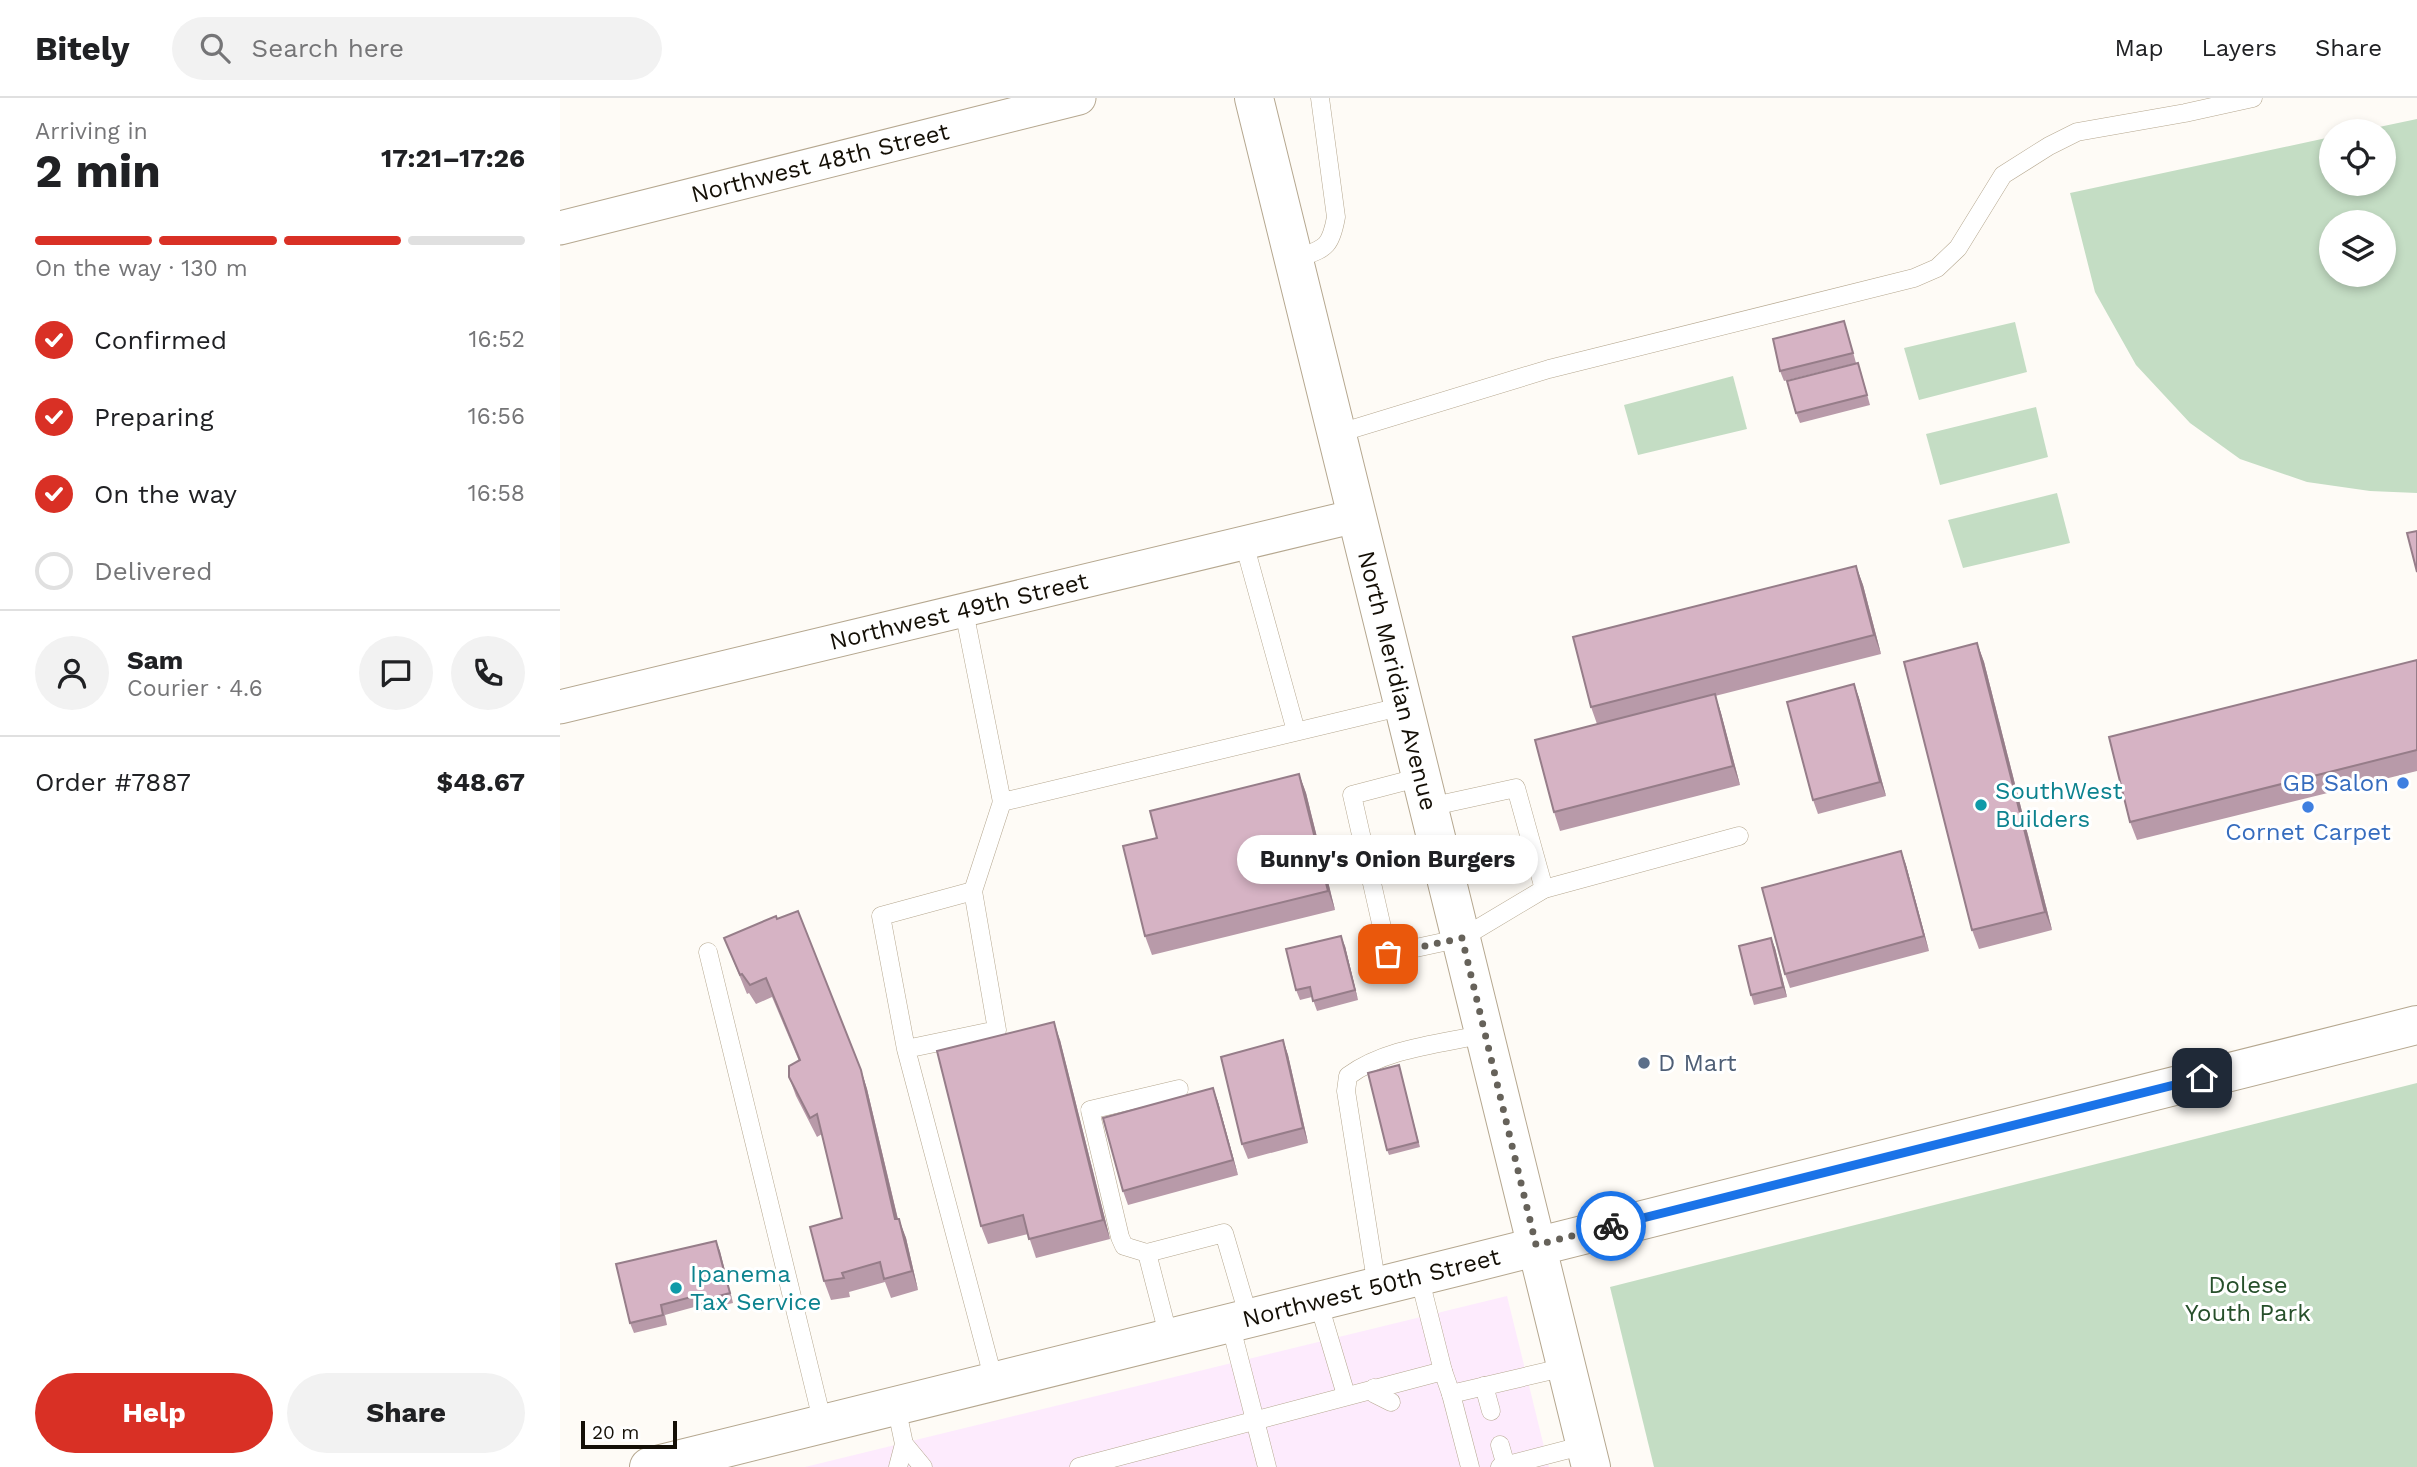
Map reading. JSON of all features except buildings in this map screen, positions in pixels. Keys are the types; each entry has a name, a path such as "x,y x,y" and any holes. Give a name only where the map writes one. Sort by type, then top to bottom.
{"main road":[{"name":"North Meridian Avenue","path":"1254,98 1588,1456"},
{"name":"Northwest 50th Street","path":"649,1467 2417,1025"}],"street":[{"name":"Northwest 48th Street","path":"560,228 1079,98"},
{"name":"Northwest 49th Street","path":"560,707 1356,516"}],"lane":[{"path":"1294,260 1326,247 1333,234 1336,218 1320,98"},
{"path":"1336,434 1549,369 1914,278 1937,268 1958,248 2003,175 2049,146 2077,132 2253,98"},
{"path":"1244,543 1296,731"},
{"path":"906,1049 997,1030 973,891 1002,802 964,611"},
{"path":"1002,802 1404,706"},
{"path":"1544,889 1516,788 1352,795 1388,954 1462,938 1544,889 1739,836"},
{"path":"973,891 881,916 906,1049 994,1381"},
{"path":"708,952 823,1424"},
{"path":"1377,1287 1346,1091 1348,1076 1362,1065 1385,1056 1485,1034"},
{"path":"1179,1089 1090,1110 1124,1247 1147,1253 1224,1233 1256,1420 1267,1467"},
{"path":"1147,1253 1169,1338"},
{"path":"1419,1276 1470,1467"},
{"path":"1318,1301 1346,1395"},
{"path":"1451,1394 1566,1367"},
{"path":"1079,1467 1346,1395 1378,1398 1443,1371"},
{"path":"1484,1387 1491,1411"},
{"path":"896,1406 904,1444 898,1467"},
{"path":"904,1444 923,1467"},
{"path":"1500,1445 1503,1466 1588,1456"}],"shaded area":[{"path":"1507,1296 1549,1467 805,1467"}],"green space":[{"path":"2417,119 2417,493 2370,491 2307,482 2240,459 2190,423 2136,365 2095,292 2070,193 2319,140 2319,196 2396,196 2396,123"},
{"path":"2015,322 2027,372 1919,400 1904,348"},
{"path":"1733,376 1747,429 1638,455 1624,405"},
{"path":"2036,407 2048,457 1940,485 1926,434"},
{"path":"2057,493 2070,543 1963,568 1948,520"},
{"name":"Dolese Youth Park","path":"2417,1083 2417,1467 1654,1467 1610,1287"}],"way so far":[{"path":"1388,954 1462,938 1536,1245 1611,1226"}],"place":[{"name":"GB Salon","path":"2403,783"},
{"name":"SouthWest Builders","path":"1981,805"},
{"name":"Cornet Carpet","path":"2308,807"},
{"name":"Bunny's Onion Burgers","path":"1388,954"},
{"name":"D Mart","path":"1644,1063"},
{"name":"Ipanema Tax Service","path":"676,1288"}],"route":[{"path":"1611,1226 2202,1078"}]}
